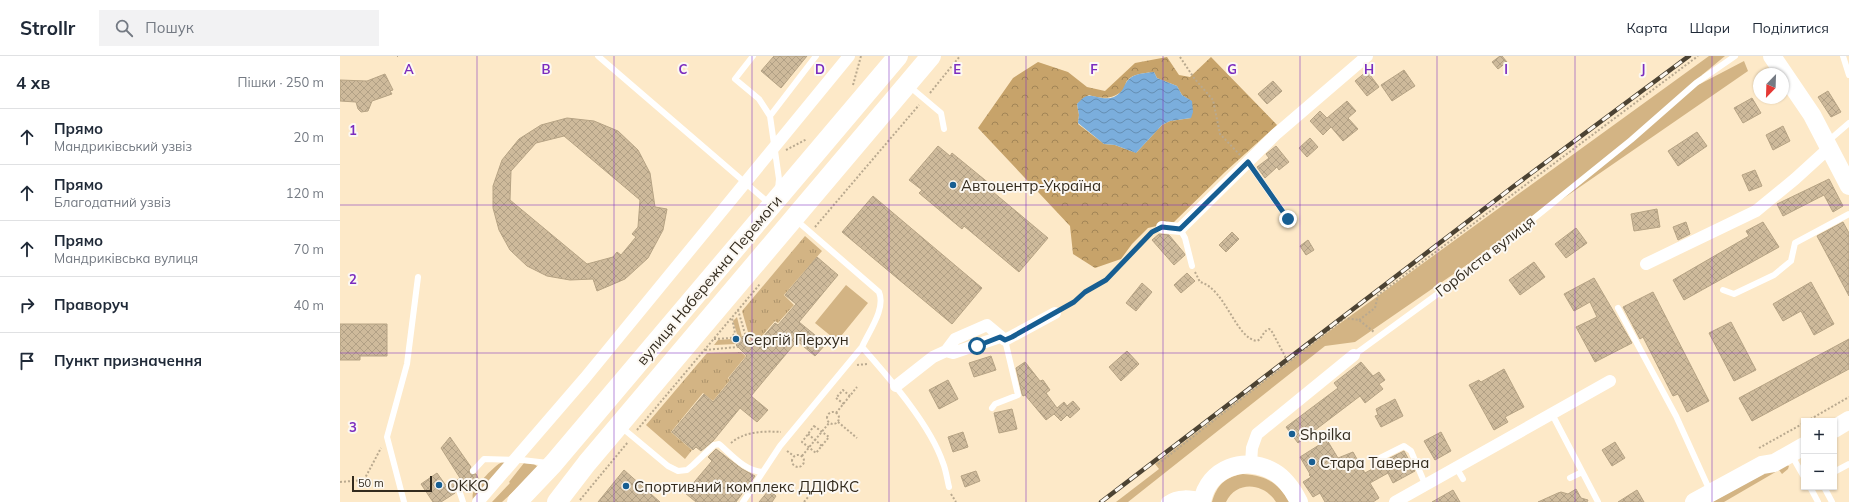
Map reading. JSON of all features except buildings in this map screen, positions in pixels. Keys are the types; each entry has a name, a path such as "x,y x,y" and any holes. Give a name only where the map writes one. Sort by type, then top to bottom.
{"main road":[{"name":"вулиця Набережна Перемоги","path":"517,502 553,464 774,202 818,139 897,56"},
{"name":"вулиця Набережна Перемоги","path":"557,502 587,463 626,431 794,218 930,56"},
{"path":"818,139 846,156"}],"street":[{"path":"478,502 585,378 774,152 849,56"},
{"path":"1162,227 1180,229 1276,135 1367,56"},
{"path":"1772,56 1812,115 1849,186"},
{"path":"1646,264 1756,211 1795,179 1828,146"},
{"path":"896,386 934,357 946,351 955,339 987,325 1003,338 1055,313"},
{"name":"Горбиста вулиця","path":"1251,464 1252,448 1257,434 1354,355"},
{"path":"1394,502 1610,381"},
{"path":"1837,427 1849,420"},
{"path":"1694,502 1762,465 1774,463 1800,449"},
{"path":"1168,502 1180,496 1188,496 1202,501 1210,481 1222,470 1232,466 1251,464 1273,471 1283,478 1300,502"}],"lane":[{"path":"598,56 746,184 774,202 780,179 774,152 770,116 759,99 735,79 753,56"},
{"path":"770,116 816,56"},
{"name":"Горбиста вулиця","path":"1354,355 1465,274 1631,140 1696,83 1735,56"},
{"path":"1843,56 1849,75"},
{"path":"906,84 941,113 944,129"},
{"path":"1828,146 1849,123"},
{"path":"1248,162 1288,219"},
{"path":"1723,290 1734,294 1774,275 1791,261 1796,243 1849,214"},
{"path":"743,502 790,433 862,347 880,308 881,298 879,292 794,218"},
{"path":"1180,229 1185,238 1192,266"},
{"path":"404,502 387,437 407,364 418,277"},
{"path":"1618,308 1676,416 1711,492"},
{"path":"992,408 995,404 1018,395 1003,338"},
{"path":"862,347 896,386 933,440 943,463 949,487"},
{"path":"1552,414 1598,502"},
{"path":"626,431 668,466 678,471 687,470 714,445 720,444 748,469 762,472"},
{"path":"1374,461 1404,446 1411,451 1425,484"},
{"path":"473,471 484,459 553,464"},
{"path":"1837,470 1849,464"},
{"path":"1456,466 1463,479"},
{"path":"1570,478 1582,472"},
{"path":"460,490 463,502"},
{"path":"1812,490 1818,502"},
{"path":"1826,490 1832,502"}],"path":[{"path":"852,90 861,56"},
{"path":"810,233 960,56"},
{"path":"1359,320 1375,308 1378,295 1698,56"},
{"path":"1180,57 1194,78 1213,100 1220,134 1231,147 1248,162"},
{"path":"774,152 818,139"},
{"path":"1055,313 1074,302 1085,292 1106,280 1152,232 1162,227"},
{"path":"1192,266 1200,282 1205,283 1221,299 1246,337 1257,341 1261,339 1265,330 1271,330 1285,356 1284,364"},
{"path":"578,502 626,431 714,339 764,279"},
{"path":"704,350 737,347 746,337 738,310"},
{"path":"714,339 731,338 735,333 732,318"},
{"path":"1158,464 1284,364 1345,318 1359,320 1380,336"},
{"path":"843,369 876,362"},
{"path":"836,413 857,387"},
{"path":"844,404 836,398 843,390 850,396"},
{"path":"1812,418 1849,397"},
{"path":"829,423 826,417 828,414 830,412 836,413"},
{"path":"836,413 839,419 837,422"},
{"path":"829,423 832,424 837,422"},
{"path":"837,422 857,438"},
{"path":"802,456 804,464 800,467 794,466 792,461 794,456 802,456 829,423"},
{"path":"1759,448 1801,424"},
{"path":"814,426 822,432 829,437 816,454 802,442 814,426"},
{"path":"724,448 734,440 760,431 790,433"},
{"path":"808,434 822,446"},
{"path":"340,482 364,480 387,437"},
{"path":"804,502 813,491"}],"green space":[{"path":"1709,56 1725,56 1702,75 1700,84 1744,61 1748,71 1355,342 1325,346 1128,502 1116,502 1159,469 1155,464 1324,335"},
{"path":"1167,57 1179,75 1190,77 1211,57 1277,125 1225,172 1174,222 1148,228 1132,244 1121,259 1095,268 1073,254 1070,226 978,128 1013,78 1038,62 1068,72 1087,87 1105,91 1135,63","holes":["1154,72 1157,78 1177,86 1182,95 1191,101 1191,118 1170,121 1162,125 1136,153 1115,145 1104,144 1078,124 1079,115 1077,104 1089,95 1103,98 1112,97 1124,89 1126,82 1130,78 1140,74"]},
{"path":"805,236 822,251 784,295 794,305 778,323 775,321 755,344 750,339 742,311"},
{"path":"846,285 868,303 837,341 815,323"},
{"path":"737,317 742,337 736,344 714,345 718,340 732,339 737,334 733,321"},
{"path":"741,352 746,356 728,378 730,380 713,401 703,393 671,432 692,450 685,459 646,425 707,353"},
{"path":"502,462 509,462 473,502 473,493 478,485 490,471"},
{"path":"524,463 534,464 538,467 531,476 502,502 492,502 510,483 509,482"},
{"path":"1783,463 1789,466 1788,469 1782,474 1779,470 1724,502 1712,502"},
{"path":"1243,474 1259,476 1271,481 1280,489 1290,502 1276,502 1265,491 1258,488 1243,487 1231,495 1226,502 1212,502 1219,486 1231,477"}],"water":[{"path":"1154,72 1157,78 1177,86 1182,95 1192,101 1193,112 1191,118 1170,121 1162,125 1136,153 1115,145 1104,144 1078,123 1079,115 1077,104 1084,97 1114,97 1122,91 1126,82 1133,76"}],"railway":[{"path":"1101,502 1514,186 1689,56"}],"place":[{"name":"Автоцентр-Україна","path":"953,185"},
{"name":"Сергій Перхун","path":"736,339"},
{"name":"Shpilka","path":"1292,434"},
{"name":"Стара Таверна","path":"1312,462"},
{"name":"OKKO","path":"439,485"},
{"name":"Спортивний комплекс ДДІФКС","path":"626,486"}],"route":[{"path":"977,346 1000,337 1005,340 1012,337 1074,302 1085,292 1106,280 1152,232 1162,227 1180,229 1237,171 1248,162 1288,219"}]}
